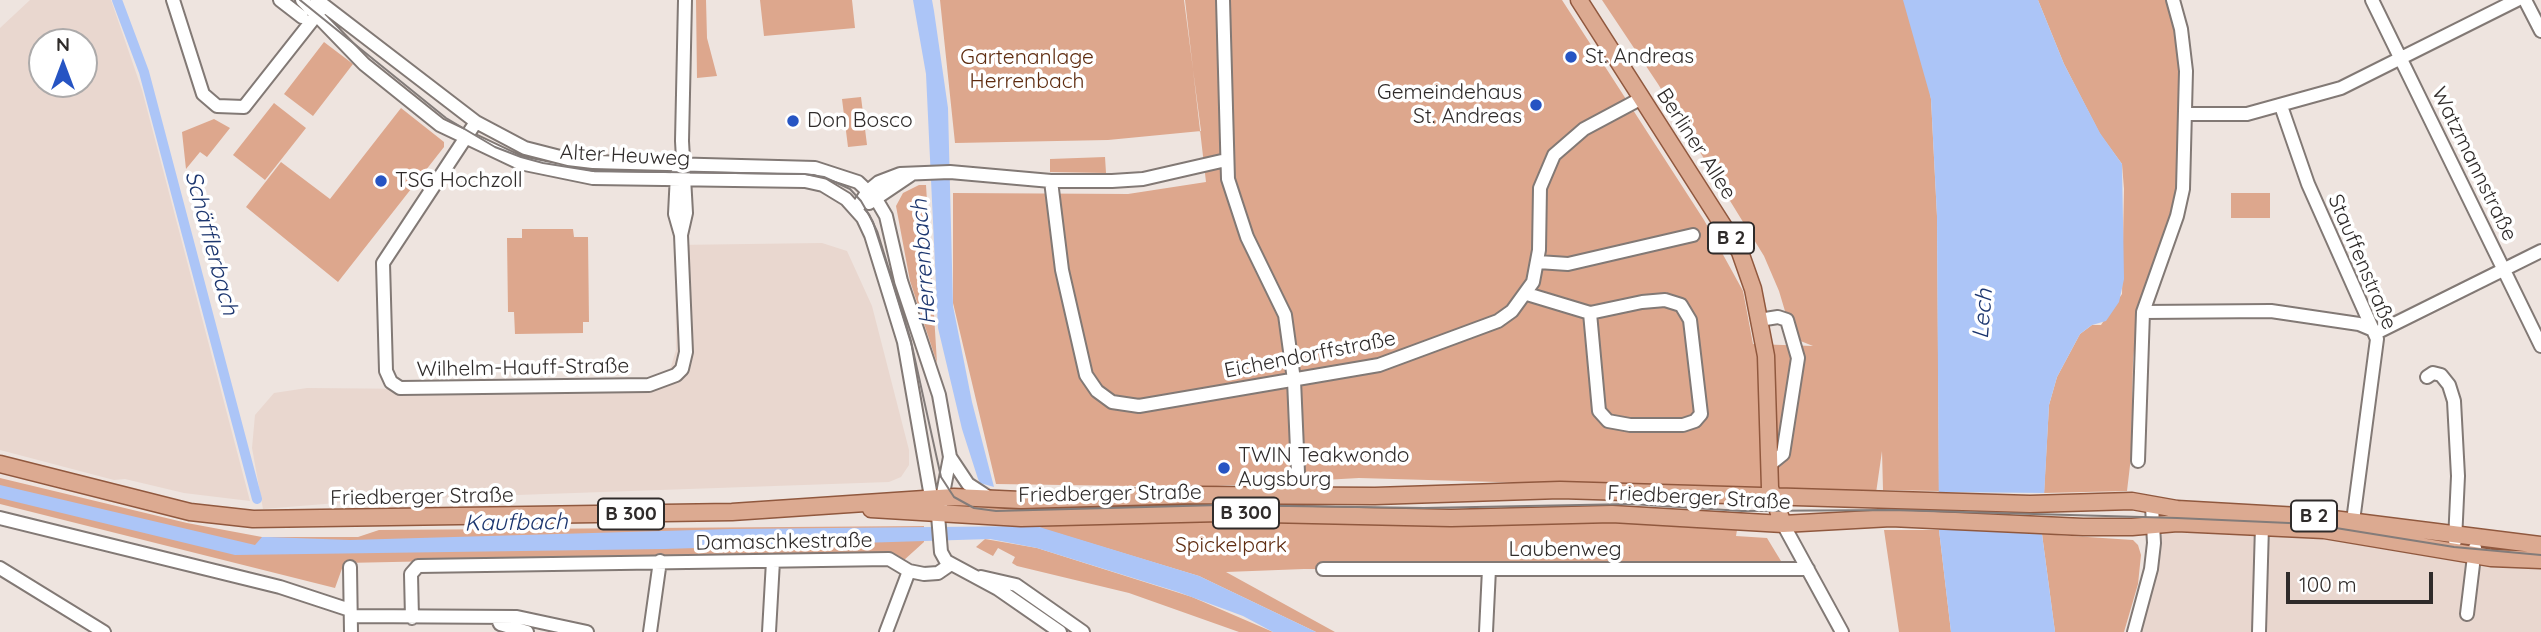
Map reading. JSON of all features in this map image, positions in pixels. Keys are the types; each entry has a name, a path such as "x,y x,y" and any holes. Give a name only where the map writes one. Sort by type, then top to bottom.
{"main road":[{"name":"Berliner Allee","path":"1579,0 1740,252 1766,356 1774,462 1773,498 1783,524"},
{"name":"Friedberger Straße","path":"0,464 190,512 253,519 732,512 981,496 1014,500 1560,490 2030,505 2132,501 2152,506 2353,521 2541,545"},
{"name":"Friedberger Straße","path":"852,506 938,520 1220,513 1451,518 1612,514 1783,524 1891,518 2083,527 2177,523 2262,526 2341,533 2474,556 2541,559"}],"street":[{"path":"173,0 203,94 217,106 244,107 319,6"},
{"path":"280,0 302,17"},
{"name":"Alter Heuweg","path":"302,0 319,6 476,122 525,148 568,159 815,167 844,175 875,199"},
{"path":"683,163 685,0"},
{"path":"1223,0 1226,160 1236,208 1285,315 1294,380 1299,496"},
{"path":"2138,461 2143,312 2180,207 2187,114 2185,51 2173,0"},
{"name":"Watzmannstraße","path":"2372,0 2541,346"},
{"path":"2187,114 2247,114 2341,88 2517,0"},
{"path":"2525,0 2541,31"},
{"name":"Alter Heuweg","path":"319,6 364,64 440,125 466,140 520,163 565,174 805,181 834,191 861,215"},
{"name":"Eichendorffstraße","path":"1051,181 1061,262 1081,361 1090,382 1102,396 1121,405 1139,406 1379,365 1456,339 1498,321 1527,294 1538,262 1540,188 1554,156 1584,129 1642,98"},
{"name":"Stauffenstraße","path":"2281,106 2308,184 2373,331 2353,521"},
{"name":"Wilhelm-Hauff-Straße","path":"476,122 383,263 386,371 390,382 400,388 645,385 668,380 681,369 686,352 681,235 686,213 681,179 683,163"},
{"path":"861,215 888,178 915,173 950,172 1051,181 1143,179 1226,160"},
{"path":"861,215 875,199"},
{"path":"875,199 888,222 912,316 939,395 950,457 938,498"},
{"path":"861,215 904,342 938,498 938,542 946,561 1060,632"},
{"path":"1538,262 1568,264 1693,235"},
{"path":"2143,312 2271,311 2359,324 2373,331 2541,251"},
{"path":"1527,294 1590,313 1653,300 1681,305 1690,320 1701,407 1698,419 1683,425 1650,426 1614,423 1603,417 1598,403 1590,313"},
{"name":"Berliner Allee","path":"1759,320 1778,317 1787,320 1798,358 1774,462"},
{"path":"2427,377 2433,373 2441,375 2449,385 2454,401 2458,475 2453,552"},
{"path":"950,457 981,496"},
{"path":"2134,632 2151,569 2154,526 2152,506"},
{"path":"0,518 280,587 351,613 412,618 497,617 535,620 587,632"},
{"path":"1783,524 1842,632"},
{"path":"2259,632 2262,526"},
{"path":"2467,614 2476,538"},
{"name":"Damaschkestraße","path":"412,618 411,574 415,567 889,559 909,571"},
{"path":"650,632 660,561"},
{"path":"769,632 773,561"},
{"path":"886,632 909,571 938,573 951,564"},
{"path":"350,567 351,632"},
{"path":"0,568 101,631"},
{"name":"Laubenweg","path":"1322,569 1808,569"},
{"path":"1486,632 1489,569"},
{"path":"975,577 999,579 1016,585 1083,632"},
{"path":"497,617 503,626 527,632"}],"shaded area":[{"path":"30,0 111,0 142,90 250,501 184,493 125,479 114,480 0,450 0,28"},
{"path":"822,243 847,251 872,306 909,450 909,465 901,477 889,482 374,500 263,509 252,448 255,415 274,393 307,388 655,391 669,373 676,350 675,245"},
{"path":"2174,530 2333,537 2541,565 2541,632 2139,632 2159,536"}],"green space":[{"path":"696,0 706,0 707,38 717,76 697,78"},
{"path":"760,0 852,0 855,28 764,36"},
{"name":"Gartenanlage Herrenbach","path":"940,0 1184,0 1201,131 1108,140 955,143"},
{"path":"1185,0 1562,0 1704,220 1743,291 1753,344 1813,346 1793,338 1779,291 1764,256 1658,84 1602,0 1914,0 1931,99 1937,216 1939,491 1883,490 1882,451 1876,493 1359,478 1199,487 996,484 953,303 953,193 1128,194 1206,182"},
{"path":"2038,0 2166,0 2178,47 2182,97 2176,198 2138,309 2127,491 2044,493 2049,405 2057,377 2080,334 2092,325 2101,325 2122,294 2124,189 2122,164 2100,134 2064,64"},
{"path":"324,42 353,64 313,116 284,94"},
{"path":"861,97 867,145 848,147 842,99"},
{"path":"274,103 306,128 265,180 233,155"},
{"name":"TSG Hochzoll","path":"401,108 444,142 444,147 338,282 246,207 281,162 330,199"},
{"path":"214,119 230,128 207,157 200,152 186,169 182,132"},
{"path":"1105,157 1106,173 1050,172 1050,159"},
{"path":"919,185 926,185 937,363 910,281 896,206 903,193"},
{"path":"2231,193 2270,193 2270,218 2231,218"},
{"path":"522,229 573,229 574,237 588,237 589,322 583,322 583,333 515,334 514,312 508,312 507,238 522,238"},
{"path":"0,478 187,523 262,537 358,537 379,530 924,526 924,542 903,561 683,556 344,563 335,588 0,504"},
{"name":"Spickelpark","path":"1041,521 1629,522 1737,530 1736,536 1767,538 1784,566 1560,570 1304,569 1226,572 1335,632 1316,632 1199,576 1040,528"},
{"path":"1884,530 1939,530 1951,632 1899,632"},
{"path":"2042,534 2133,540 2138,545 2141,555 2138,584 2124,632 2055,632"},
{"path":"985,539 1037,548 1192,597 1273,632 1239,632 1129,593 1017,566 1012,563 1015,557 998,548 993,556 976,547"}],"water":[{"path":"913,0 932,0 934,11 948,108 953,306 972,402 994,487 980,483 978,479 962,429 938,328 926,74"},
{"name":"Lech","path":"1903,0 2038,0 2064,64 2100,133 2122,164 2124,279 2119,302 2106,321 2092,325 2080,334 2057,377 2049,405 2042,534 2055,632 1951,632 1939,530 1937,216 1931,99"},
{"path":"0,485 255,545 262,537 350,540 731,529 1036,526 1199,576 1316,632 1273,632 1243,616 1178,592 1037,548 990,539 664,549 235,555 0,498"}],"pier":[{"path":"1936,492 2048,493 2045,534 1936,528"}],"waterway":[{"name":"Schäfflerbach","path":"117,0 144,72 257,499"}],"tram line":[{"path":"300,0 446,118 495,147 521,157 593,171 805,174 824,177 850,189 861,201 873,222 892,281 912,346 941,477 954,497 974,508 996,511 1220,505 1424,508 1631,504 1742,511 1891,510 2177,518 2311,524 2454,547 2541,555"}],"place":[{"name":"St. Andreas","path":"1571,57"},
{"name":"Gemeindehaus St. Andreas","path":"1536,105"},
{"name":"Don Bosco","path":"793,121"},
{"name":"TSG Hochzoll","path":"381,181"},
{"name":"TWIN Teakwondo Augsburg","path":"1224,468"}],"water label":[{"name":"Herrenbach","path":"924,262"},
{"name":"Kaufbach","path":"516,523"}]}
